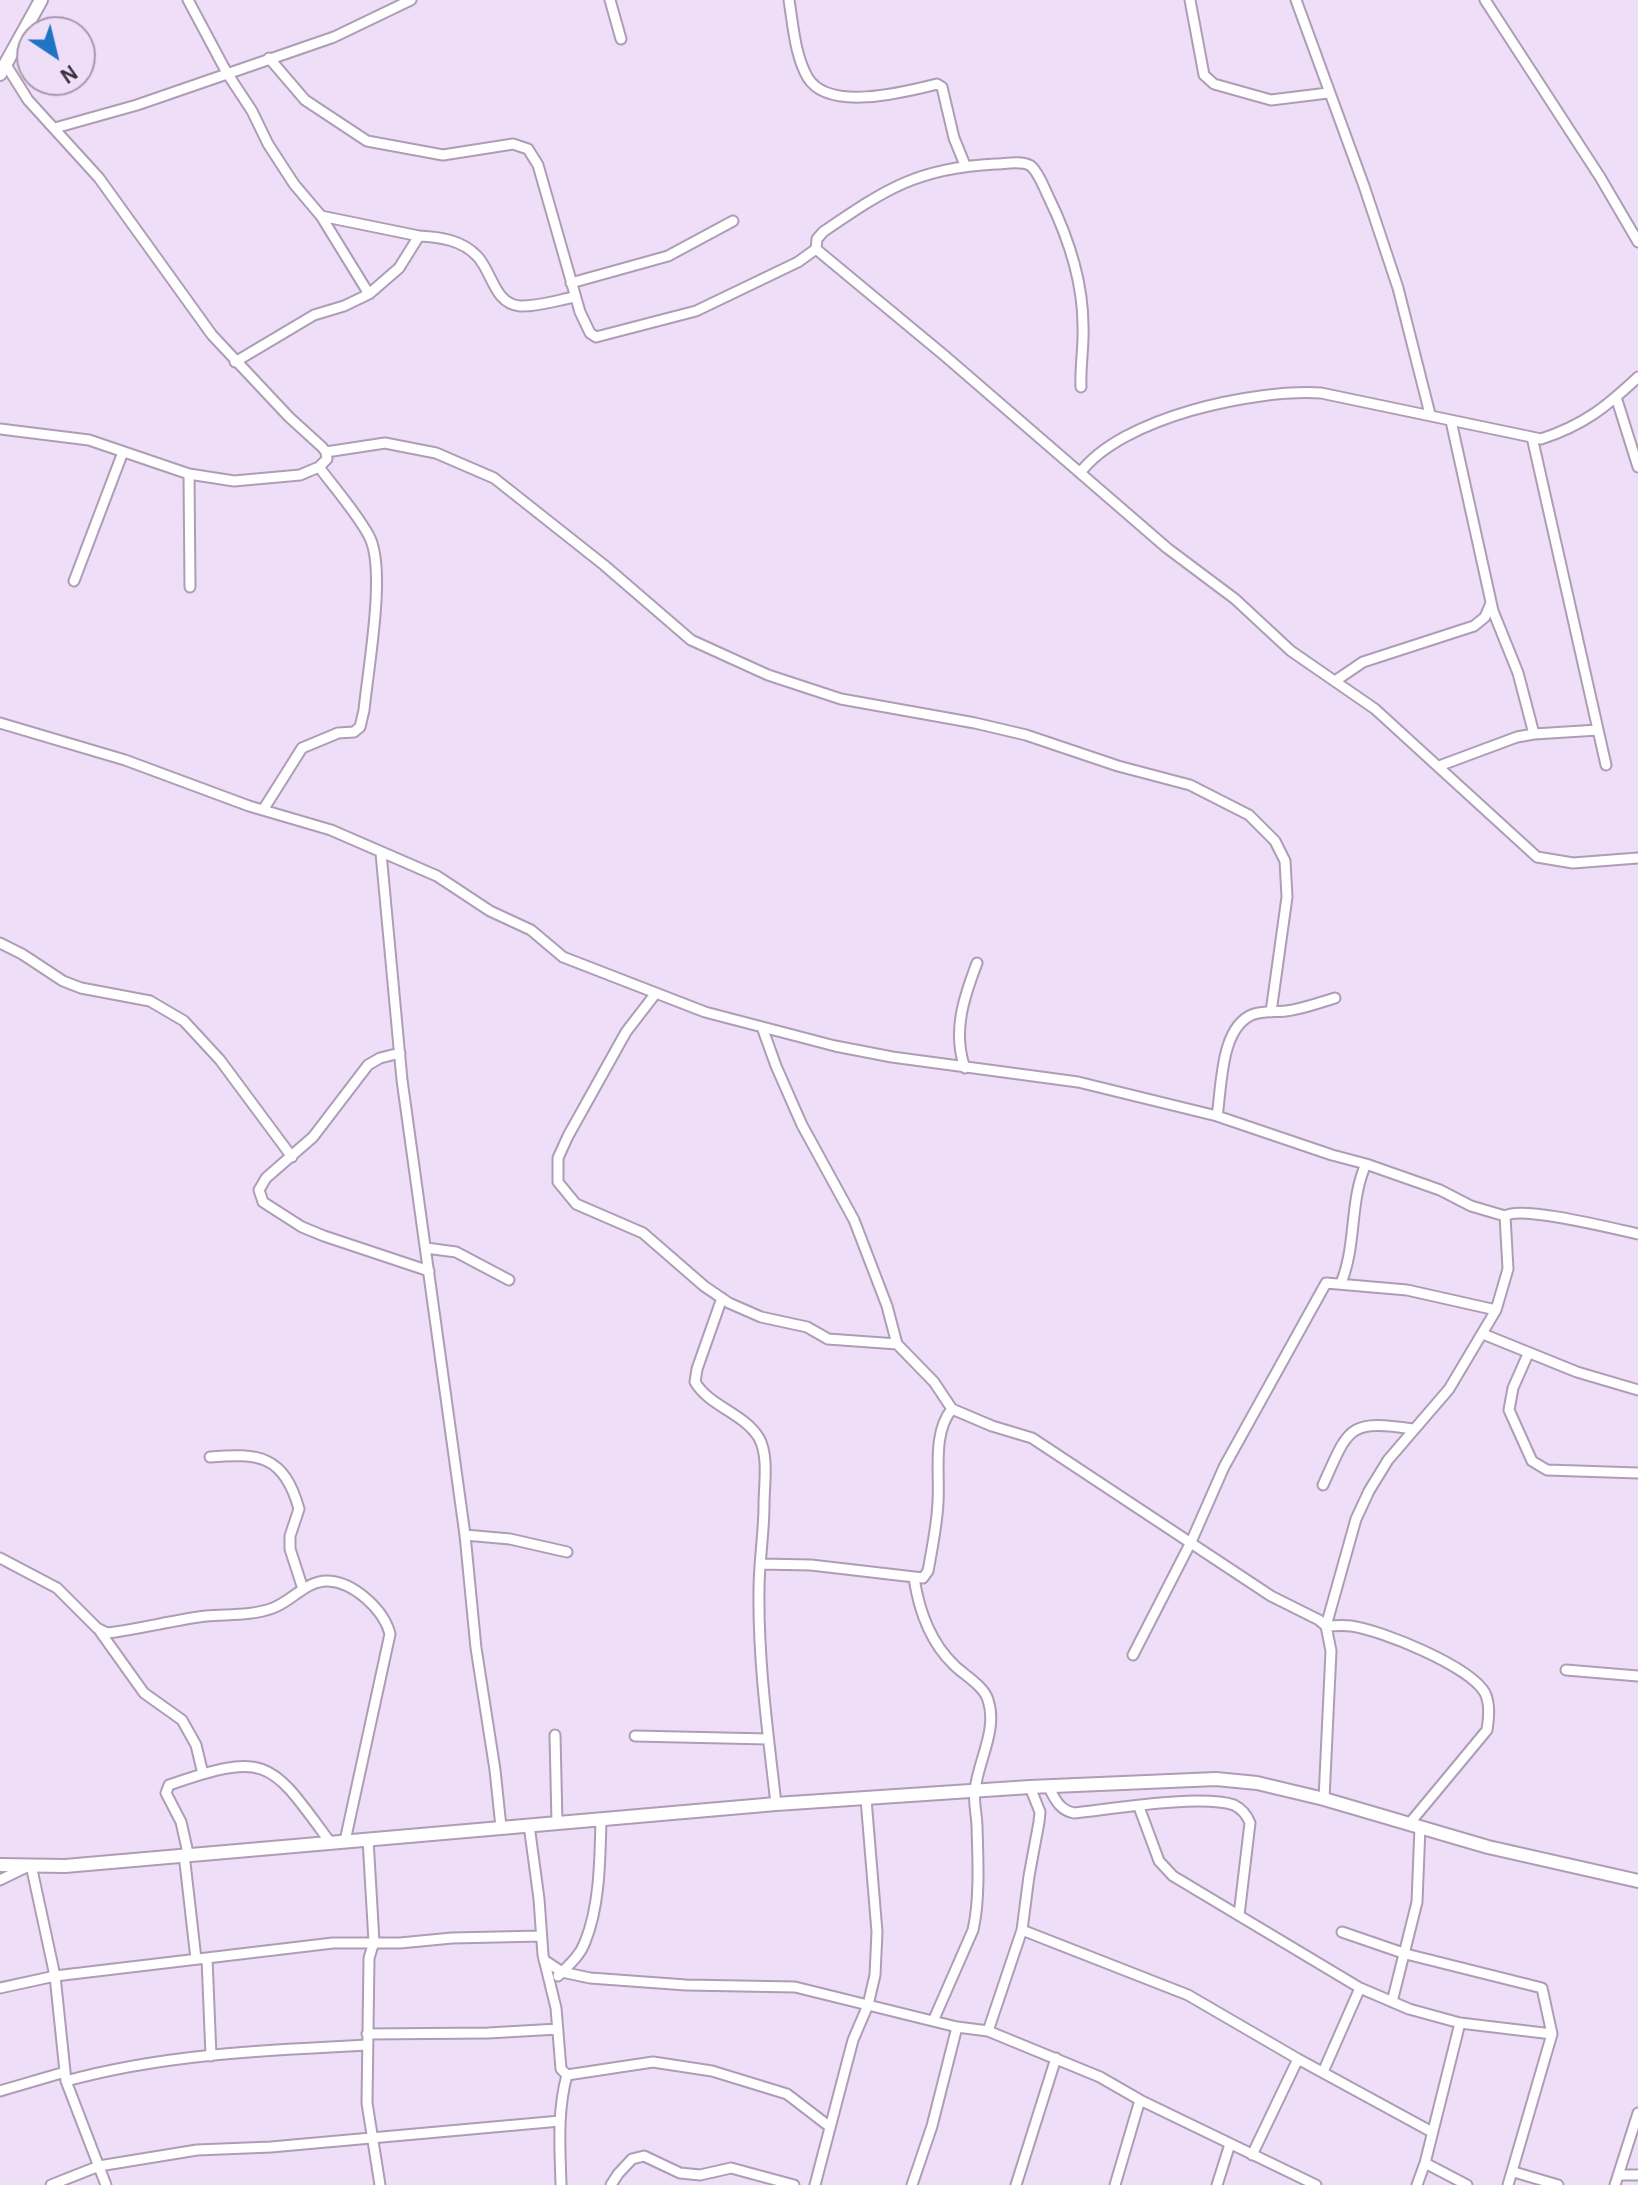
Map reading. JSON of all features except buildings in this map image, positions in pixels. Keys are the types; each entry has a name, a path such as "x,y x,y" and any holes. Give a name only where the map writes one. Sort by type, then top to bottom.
{"main road":[{"path":"3,69 41,0"},
{"path":"0,1865 65,1866 776,1804 1030,1787 1216,1779 1257,1783 1324,1799 1488,1847 1638,1881"}],"street":[{"path":"188,0 276,157 321,216 369,294"},
{"path":"55,128 137,105 334,37 411,0"},
{"path":"610,0 621,39"},
{"path":"789,0 802,65 815,86 826,93 858,97 910,91 937,84 942,87 954,138 965,165"},
{"path":"1190,0 1204,75 1214,84 1271,100 1328,93"},
{"path":"1296,0 1398,288 1430,414"},
{"path":"1485,0 1600,177 1638,242"},
{"path":"269,58 305,100 367,141 443,155 513,144 528,149 538,165 575,297 590,333 603,337 696,311 790,266 816,249"},
{"path":"0,429 89,440 189,474 234,481 300,475 319,467 327,459 326,452 235,362 99,178 3,69"},
{"path":"816,249 817,239 823,232 900,183 940,169 965,165 1021,163 1030,166 1057,214 1081,289 1084,329 1080,353 1081,387"},
{"path":"321,216 453,240 477,255 497,292 518,306 575,297"},
{"path":"571,283 668,256 733,221"},
{"path":"235,362 314,315 369,294 399,268 419,236"},
{"path":"816,249 1167,548 1235,599 1291,651 1375,709 1537,857 1573,863 1638,858"},
{"path":"1080,473 1120,437 1166,419 1239,399 1297,391 1321,393 1541,439 1571,429 1638,377"},
{"path":"1616,397 1638,467"},
{"path":"1451,421 1491,603 1518,673 1534,734"},
{"path":"1532,437 1606,765"},
{"path":"326,452 385,443 436,453 494,478 604,565 691,640 768,675 841,699 1026,735 1118,766 1190,785 1249,815 1275,841 1285,861 1287,897 1271,1012"},
{"path":"74,581 123,452"},
{"path":"263,810 302,748 338,733 354,732 360,727 364,710 378,577 376,554 369,536 319,467"},
{"path":"189,474 190,587"},
{"path":"1335,681 1363,662 1474,626 1485,617 1491,603"},
{"path":"0,723 125,760 263,810 331,830 437,876 490,911 531,930 563,957 705,1012 892,1057 1078,1082 1217,1116 1366,1164 1440,1190 1471,1206 1505,1216"},
{"path":"1439,766 1517,737 1598,730"},
{"path":"381,853 400,1053 501,1827"},
{"path":"0,943 63,981 81,988 150,1001 184,1021 220,1060 292,1157"},
{"path":"965,1068 959,1051 960,1020 977,963"},
{"path":"656,993 626,1032 568,1136 558,1158 558,1182 576,1204 643,1233 722,1298 761,1317 807,1327 828,1339 897,1344"},
{"path":"1217,1116 1231,1038 1251,1015 1300,1009 1335,998"},
{"path":"762,1027 802,1125 854,1220 887,1306 897,1344 927,1374 952,1409 1032,1438 1271,1596 1326,1626 1351,1626 1423,1651 1473,1679 1486,1694 1489,1714 1487,1730 1414,1825 1417,1902 1392,2002"},
{"path":"400,1053 368,1065 328,1120 292,1157 266,1178 259,1190 263,1202 302,1227 429,1271"},
{"path":"1341,1283 1351,1252 1358,1182 1366,1164"},
{"path":"1505,1216 1511,1211 1528,1213 1638,1234"},
{"path":"1324,1799 1331,1651 1326,1626 1356,1519 1388,1460 1449,1389 1496,1310 1508,1269 1505,1216"},
{"path":"426,1248 456,1252 509,1280"},
{"path":"1133,1655 1191,1542 1224,1467 1326,1283 1407,1290 1496,1310"},
{"path":"722,1298 695,1382 706,1397 751,1428 760,1439 764,1452 759,1590 763,1679 776,1804"},
{"path":"1483,1334 1528,1354 1638,1390"},
{"path":"1528,1354 1513,1388 1509,1410 1532,1461 1547,1470 1638,1473"},
{"path":"760,1564 811,1565 923,1578 928,1571 938,1503 942,1432 945,1417 952,1409"},
{"path":"1323,1485 1343,1445 1356,1428 1389,1425 1413,1429"},
{"path":"210,1457 253,1455 264,1458 286,1481 299,1509 290,1536 290,1549 303,1589"},
{"path":"465,1535 510,1539 567,1552"},
{"path":"0,1558 57,1588 97,1628 144,1693 182,1720 196,1745 203,1774"},
{"path":"914,1578 919,1606 930,1632 952,1663 987,1696 990,1707 987,1742 974,1791 977,1915 934,2019"},
{"path":"97,1628 107,1633 207,1616 241,1615 273,1608 303,1589 323,1581 338,1582 380,1610 390,1634 345,1841"},
{"path":"1566,1670 1638,1676"},
{"path":"555,1735 557,1823"},
{"path":"635,1736 768,1739"},
{"path":"211,2056 186,1854 181,1822 166,1793 169,1785 245,1764 260,1766 274,1772 330,1842"},
{"path":"1048,1786 1065,1811 1074,1813 1187,1802 1230,1804 1247,1815 1250,1823 1239,1915"},
{"path":"988,2031 1022,1930 1040,1812 1030,1787"},
{"path":"815,2185 853,2040 868,2005 875,1975 877,1932 866,1799"},
{"path":"1139,1807 1159,1861 1173,1876 1360,1988 1409,2009 1460,2023 1552,2034"},
{"path":"551,1983 575,1960 585,1944 595,1898 601,1819"},
{"path":"529,1825 544,1960 551,1983 561,2069 567,2075"},
{"path":"368,1839 374,1942 369,1958 367,2103 380,2185"},
{"path":"0,1880 31,1865 55,1976 66,2076 106,2185"},
{"path":"1022,1930 1188,1995 1432,2132"},
{"path":"1342,1932 1406,1954 1542,1988 1552,2034 1508,2185"},
{"path":"0,1988 55,1976 333,1943 541,1936"},
{"path":"544,1960 562,1972 590,1978 686,1985 795,1987 957,2027 988,2031 1100,2077 1140,2100 1316,2185"},
{"path":"1323,2072 1360,1988"},
{"path":"1417,2185 1460,2023"},
{"path":"912,2185 932,2126 957,2027"},
{"path":"0,2091 66,2076 155,2062 367,2040 558,2029"},
{"path":"1016,2185 1056,2058"},
{"path":"1252,2155 1298,2059"},
{"path":"567,2075 653,2062 712,2071 787,2094 830,2127"},
{"path":"561,2185 560,2121 567,2075"},
{"path":"1115,2185 1140,2100"},
{"path":"1617,2180 1638,2113"},
{"path":"51,2185 99,2166 197,2150 373,2139 560,2121"},
{"path":"1217,2185 1230,2144"},
{"path":"611,2185 632,2159 644,2156 680,2173 700,2175 731,2168 794,2185"},
{"path":"1425,2163 1467,2185"},
{"path":"1514,2172 1558,2185"},
{"path":"1617,2180 1638,2175"}]}
